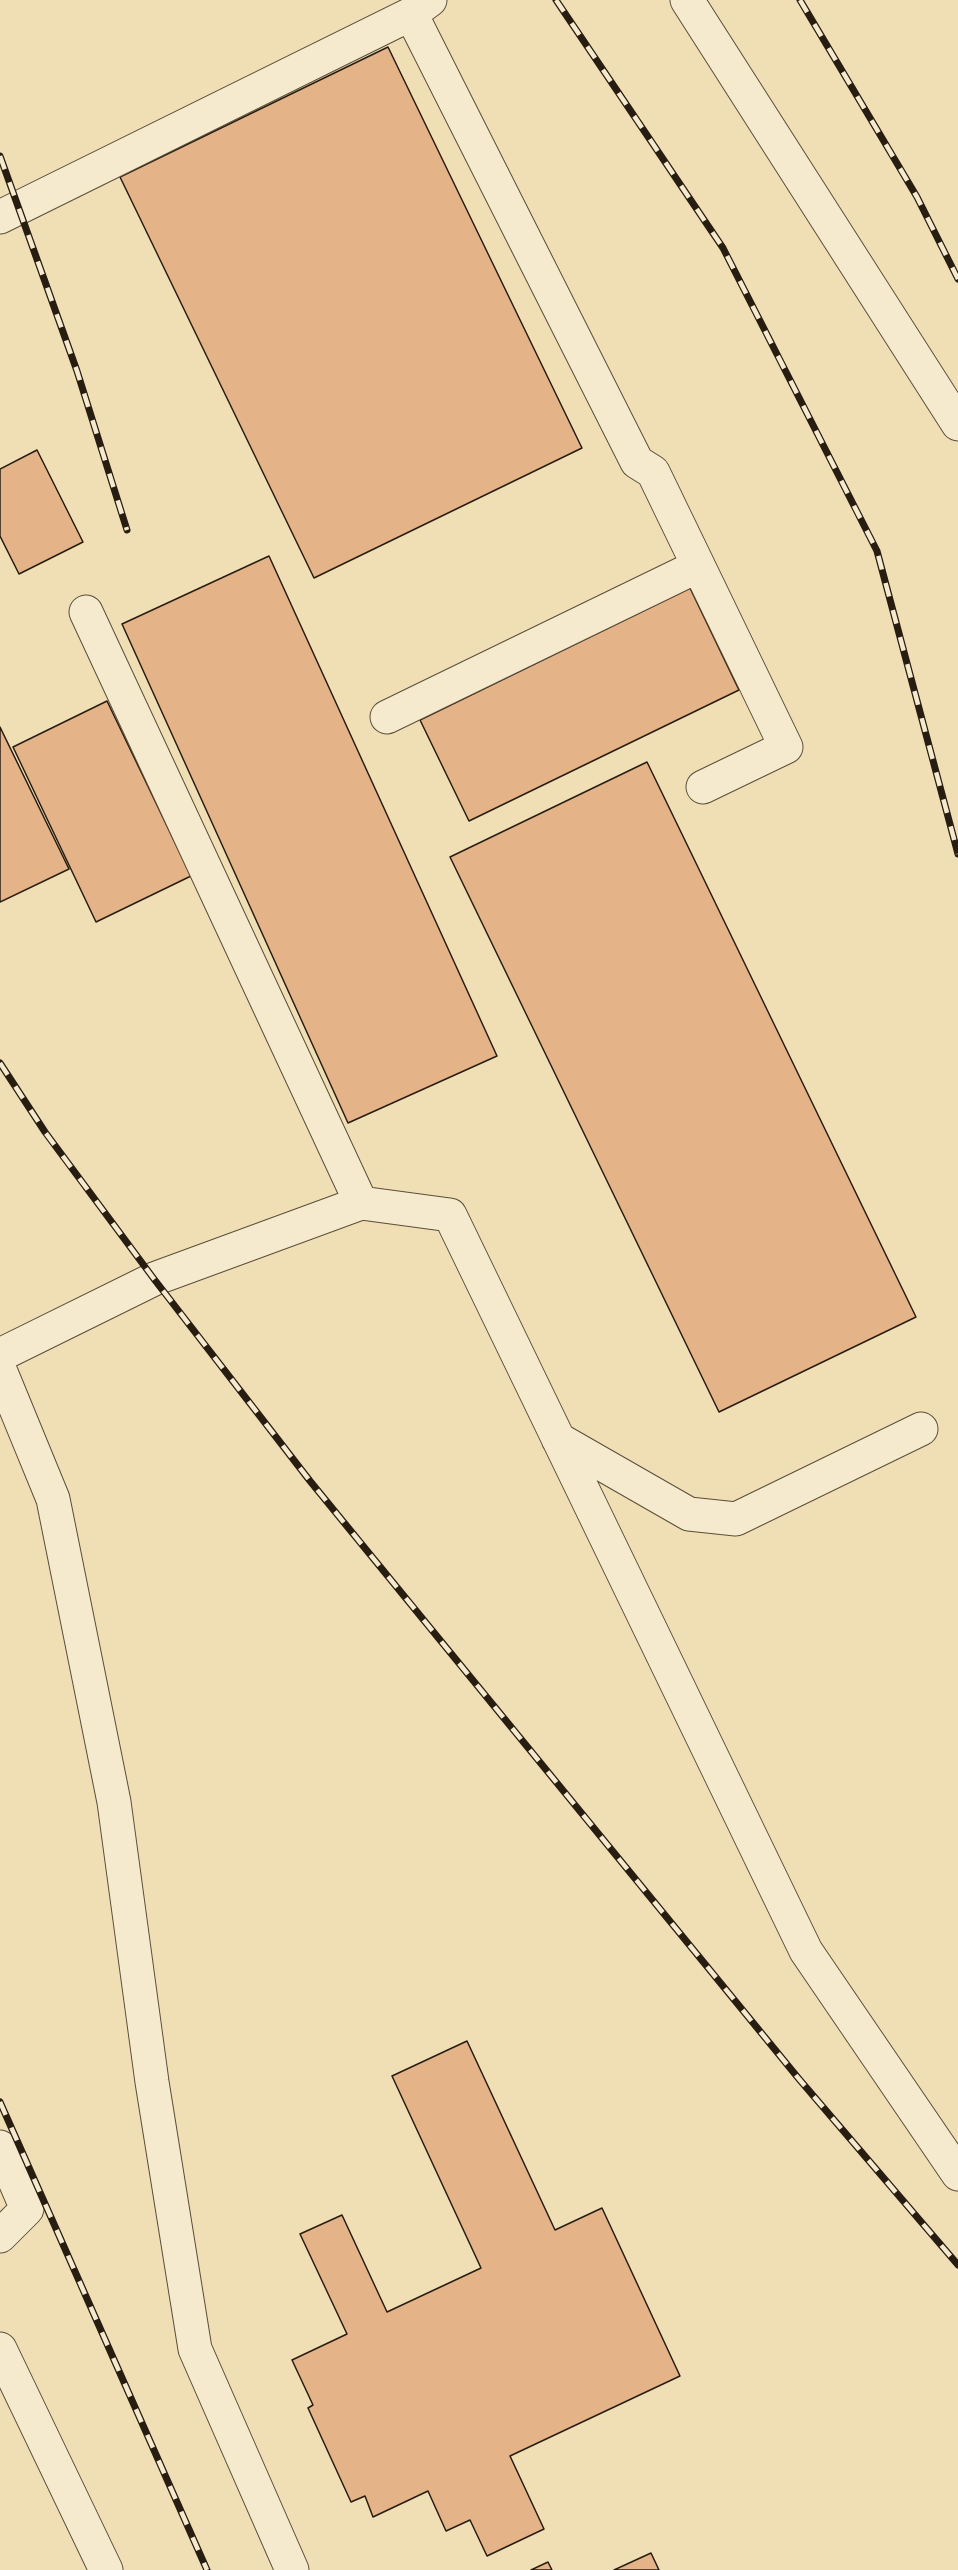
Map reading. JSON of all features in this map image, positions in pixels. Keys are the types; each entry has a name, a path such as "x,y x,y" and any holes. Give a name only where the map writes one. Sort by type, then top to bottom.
{"lane":[{"path":"687,0 958,424"},
{"path":"0,217 420,7 637,462 653,472 786,747 703,787"},
{"path":"387,717 698,566"},
{"path":"86,612 361,1203"},
{"path":"0,1356 154,1279 361,1203 450,1215 806,1951 958,2174"},
{"path":"0,1370 53,1498 114,1802 152,2082 195,2349 292,2570"},
{"path":"558,1439 689,1514 736,1519 921,1429"},
{"path":"0,2147 27,2209 0,2236"},
{"path":"0,2349 106,2570"}],"building":[{"path":"388,47 582,448 314,578 120,177"},
{"path":"37,450 83,542 19,574 0,536 0,469"},
{"path":"269,556 497,1056 348,1123 122,624"},
{"path":"690,588 739,690 469,821 420,720"},
{"path":"107,701 191,876 96,922 13,747"},
{"path":"0,727 69,869 0,902"},
{"path":"647,762 916,1317 719,1412 450,857"},
{"path":"467,2041 555,2230 602,2208 680,2376 510,2456 544,2529 487,2556 470,2520 446,2531 428,2491 373,2517 365,2496 351,2502 308,2408 313,2405 292,2360 347,2334 300,2234 342,2215 387,2312 481,2268 392,2076"},
{"path":"651,2553 659,2570 614,2570"},
{"path":"548,2562 552,2570 531,2570"}],"railway":[{"path":"556,0 723,248 877,551 958,854"},
{"path":"800,0 917,197 958,279"},
{"path":"0,156 77,371 127,530"},
{"path":"0,1063 45,1132 154,1279 310,1481 799,2079 958,2265"},
{"path":"0,2102 207,2570"}]}
